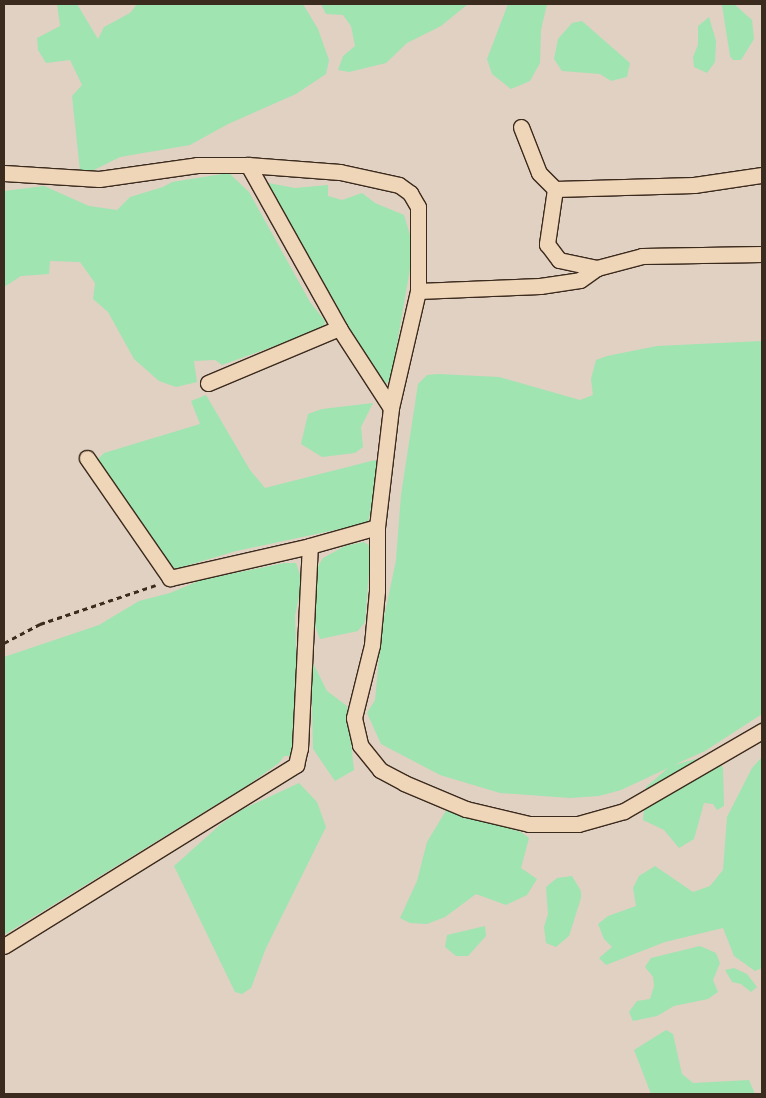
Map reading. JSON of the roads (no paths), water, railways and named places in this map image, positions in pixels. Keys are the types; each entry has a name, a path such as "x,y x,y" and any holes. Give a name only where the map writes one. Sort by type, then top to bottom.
{"street":[{"path":"521,127 539,173 555,189 694,185 762,175"},
{"path":"4,173 99,179 197,164 248,164 340,172 399,185 410,193 418,207 418,291 391,408 377,526 376,590 372,645 354,718 360,745 380,770 404,783 466,809 529,824 578,824 624,811 762,731"},
{"path":"248,164 339,328 391,408"},
{"path":"555,189 547,244 560,260 598,268"},
{"path":"418,291 540,286 580,280 598,268 642,256 762,254"},
{"path":"208,383 339,328"},
{"path":"87,458 170,578 310,546 377,526"},
{"path":"4,946 296,765 300,748 310,546"}]}
